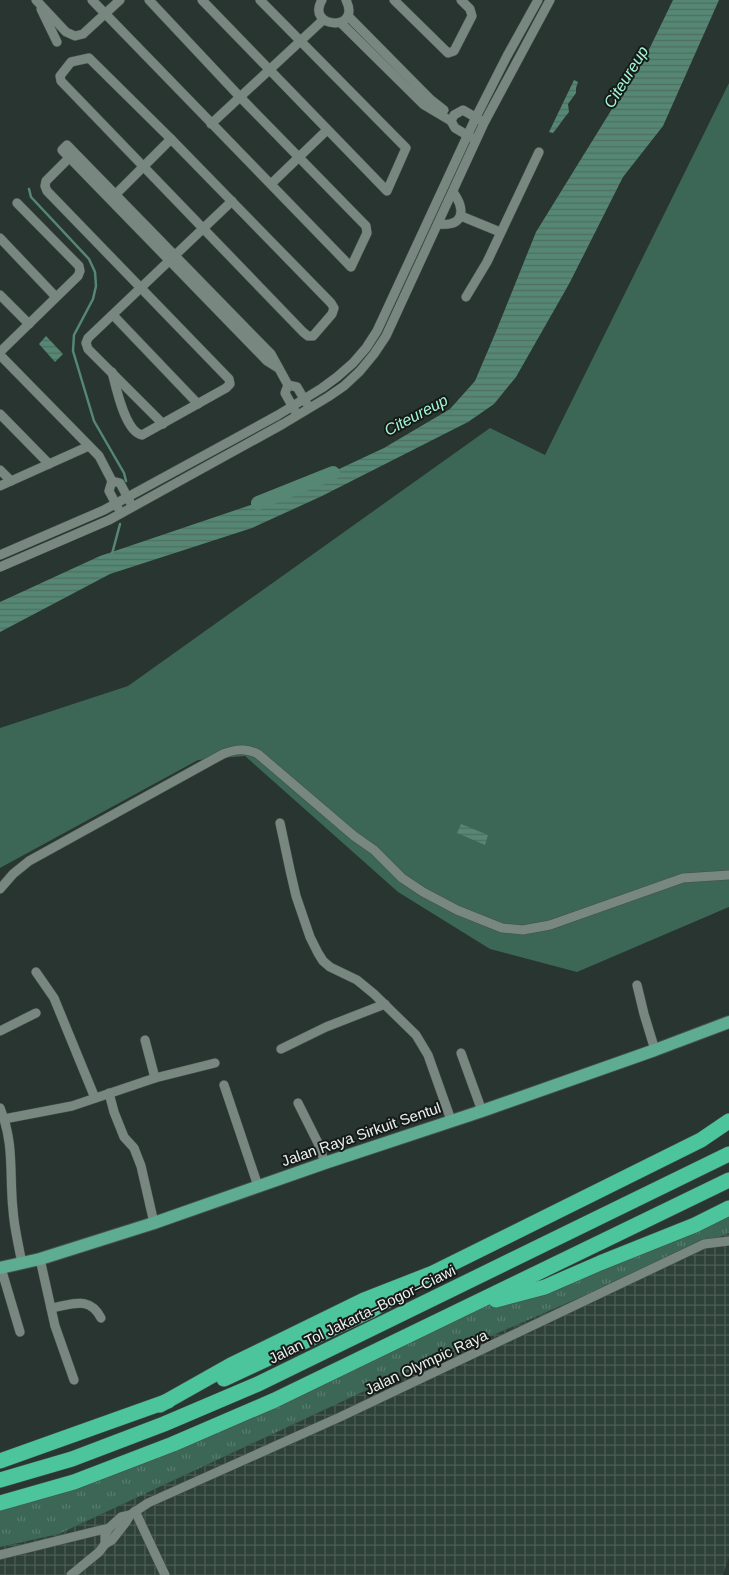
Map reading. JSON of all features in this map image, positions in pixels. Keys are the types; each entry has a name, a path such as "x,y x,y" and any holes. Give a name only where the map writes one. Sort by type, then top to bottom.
{"highway":[{"path":"0,1461 160,1405 231,1365 364,1300 433,1273 701,1140 729,1121"},
{"name":"Jalan Tol Jakarta–Bogor–Ciawi","path":"0,1480 72,1459 164,1424 258,1384 729,1154"},
{"path":"0,1503 74,1482 190,1437 274,1400 729,1180"},
{"path":"460,1310 545,1287 695,1225 729,1208"}],"main road":[{"name":"Jalan Raya Sirkuit Sentul","path":"0,1268 40,1259 154,1223 325,1163 482,1111 656,1050 729,1022"}],"street":[{"path":"57,42 36,0 66,32 75,36 83,34 120,0"},
{"path":"92,0 351,267 367,233 366,226 148,0"},
{"path":"202,0 386,191 406,148 260,0"},
{"path":"322,0 319,11 323,20 332,24 344,20"},
{"path":"344,20 349,7 346,0"},
{"path":"394,0 448,53 454,51 472,16 470,9 461,0"},
{"path":"0,555 116,504 304,399 330,383 352,363 366,348 377,330 467,135 538,0"},
{"path":"0,567 109,520 133,507 298,416 344,386 360,371 386,336 484,122 550,0"},
{"path":"211,124 323,20"},
{"path":"344,20 427,102 453,118 455,128 476,140"},
{"path":"90,58 332,303 334,308 332,314 313,336 308,336 143,166 61,80 60,76 71,62 90,58"},
{"path":"453,118 463,110 484,122"},
{"path":"270,184 328,130"},
{"path":"112,197 171,139"},
{"path":"466,298 487,262 539,152"},
{"path":"112,372 120,404 132,430 142,435 230,384 229,379 47,191 46,181 69,158 112,197 173,259 272,354 288,385 297,387 310,408"},
{"path":"438,224 448,225 456,222 461,216 462,208 453,192"},
{"path":"163,424 88,349 86,343 88,338 232,201"},
{"path":"17,203 79,266 80,271 78,276 0,354 99,456 112,481 109,491 121,513"},
{"path":"461,216 500,232"},
{"path":"0,238 56,297"},
{"path":"0,295 28,324"},
{"path":"113,315 198,404"},
{"path":"288,385 285,393 298,416"},
{"path":"0,414 49,464"},
{"path":"0,486 89,446"},
{"path":"0,470 11,481"},
{"path":"112,481 120,483 133,507"},
{"path":"0,889 13,874 29,861 224,754 233,750 243,749 251,750 258,754 354,836 374,850 402,878 423,892 457,910 502,928 523,930 550,925 683,878 729,875"},
{"path":"280,823 296,896 310,937 323,962 357,980 385,1004 422,1044 438,1081 451,1120"},
{"path":"36,972 54,998 95,1098"},
{"path":"637,984 644,1014 656,1050"},
{"path":"281,1049 385,1004"},
{"path":"0,1031 36,1013"},
{"path":"145,1040 155,1078"},
{"path":"461,1053 482,1111"},
{"path":"4,1119 72,1106 155,1078 215,1063"},
{"path":"224,1085 258,1186"},
{"path":"109,1093 124,1137 134,1148 141,1166 154,1223"},
{"path":"298,1103 318,1143 325,1163"},
{"path":"0,1108 9,1133 12,1159 13,1211 22,1264"},
{"name":"Jalan Olympic Raya","path":"109,1528 120,1517 464,1359 704,1244 729,1241"},
{"path":"40,1259 58,1338 74,1380"},
{"path":"0,1268 20,1332"},
{"path":"0,1303 10,1300"},
{"path":"51,1308 83,1303 88,1304 97,1311 101,1318"},
{"path":"132,1513 165,1575"},
{"name":"Jalan Olympic Raya","path":"71,1575 99,1552 105,1544 112,1540 132,1513"},
{"path":"105,1544 105,1535 109,1528"},
{"path":"0,1555 109,1528"}],"shaded area":[{"path":"673,0 719,0 663,126 623,177 569,284 516,377 494,404 468,422 322,496 252,528 110,574 0,632 0,602 100,556 292,491 384,448 450,409 475,381 536,232 643,62"},
{"path":"574,80 578,82 576,93 568,104 569,112 553,133 549,132"},
{"path":"46,336 63,354 55,362 39,344"},
{"path":"461,824 488,835 485,845 457,833"},
{"path":"729,1233 729,1557 723,1575 0,1575 0,1547 59,1534 371,1388"}],"green space":[{"path":"729,83 729,907 577,972 490,949 398,892 245,756 198,760 0,868 0,728 128,686 490,428 545,455"},
{"path":"729,1208 729,1233 371,1388 59,1534 0,1547 0,1503 74,1482 460,1310 545,1287"}],"waterway":[{"path":"29,189 31,197 89,259 95,272 96,286 93,299 74,335 73,351 94,421 124,473 126,481"},
{"name":"Citeureup","path":"258,503 333,473"},
{"path":"112,554 120,524"}]}
